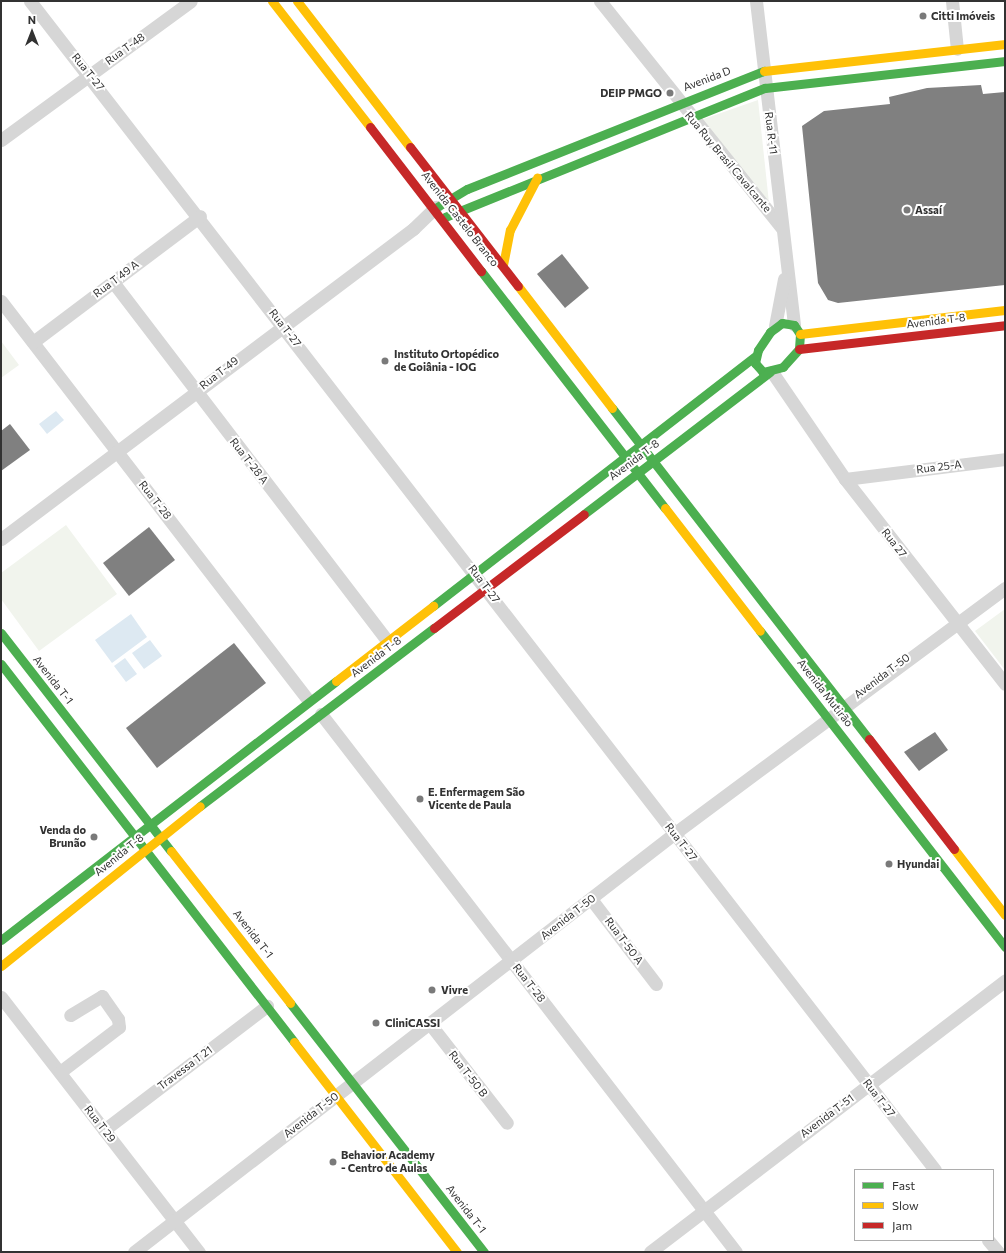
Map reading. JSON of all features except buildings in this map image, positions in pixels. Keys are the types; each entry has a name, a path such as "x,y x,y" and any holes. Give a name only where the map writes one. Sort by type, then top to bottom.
{"main road":[{"name":"Avenida Castelo Branco","path":"272,1 439,212 625,455"},
{"name":"Avenida Castelo Branco","path":"297,1 640,443"},
{"name":"Avenida D","path":"439,212 450,198 679,103 764,70 1005,44"},
{"path":"439,212 459,210 765,88 1005,61"},
{"path":"503,265 510,230 537,178"},
{"name":"Avenida T-8","path":"1,940 386,639 755,356 775,326 782,323 797,329 1005,310"},
{"name":"Avenida T-8","path":"799,349 1005,325"},
{"path":"787,364 799,349 797,329"},
{"path":"755,356 758,369 771,372"},
{"name":"Avenida T-8","path":"1,966 160,837 653,460 771,372 787,364"},
{"name":"Avenida Mutirão","path":"640,443 1005,915"},
{"name":"Avenida Mutirão","path":"625,455 1005,947"},
{"name":"Avenida T-1","path":"1,633 354,1082 484,1252"},
{"path":"1,664 457,1252"}],"street":[{"name":"Rua T-27","path":"30,1 90,74 200,216 933,1169"},
{"name":"Rua T-48","path":"1,140 191,1"},
{"name":"Rua Ruy Brasil Cavalcante","path":"600,1 691,118 782,228"},
{"name":"Rua R-11","path":"756,1 782,228 797,329"},
{"path":"952,1 957,49"},
{"name":"Rua T-49","path":"1,539 282,324 413,229 439,212"},
{"name":"Rua T 49 A","path":"33,342 200,216"},
{"name":"Rua R-11","path":"775,326 787,265"},
{"name":"Rua T-28 A","path":"113,282 386,639"},
{"name":"Rua T-28","path":"1,301 308,700"},
{"name":"Rua 27","path":"787,364 790,398"},
{"name":"Rua 27","path":"771,372 856,494 1005,684"},
{"name":"Rua 25-A","path":"845,479 1005,459"},
{"path":"856,494 873,475"},
{"name":"Avenida T-50","path":"134,1252 512,961 675,833 955,622 1005,588"},
{"name":"Rua T-28","path":"321,714 736,1252"},
{"name":"Rua T-50 A","path":"591,899 656,984"},
{"name":"Avenida T-51","path":"650,1252 1005,981"},
{"path":"60,1072 118,1027 118,1019 102,996 70,1015"},
{"name":"Rua T 29","path":"1,997 199,1252"},
{"name":"Travessa T 21","path":"104,1130 267,1006"},
{"name":"Rua T-50 B","path":"430,1024 507,1123"},
{"path":"989,1241 998,1252"}],"shaded area":[{"path":"758,100 769,203 698,121"},
{"path":"1,341 19,365 1,378"},
{"path":"56,411 64,420 47,434 39,424"},
{"path":"66,525 117,594 39,651 1,599 1,573"},
{"path":"1005,609 1005,670 975,631"},
{"path":"131,614 147,637 112,663 95,640"},
{"path":"150,640 162,656 144,669 132,653"},
{"path":"125,658 137,674 126,682 114,666"}],"traffic: fast":[{"path":"445,217 765,88 1005,61"},
{"path":"437,207 467,189 764,71"},
{"path":"481,271 665,508"},
{"path":"782,323 794,325 800,334 799,349 783,367 763,372 755,363 758,350 770,332 782,323"},
{"path":"433,606 755,356"},
{"path":"584,514 770,372"},
{"path":"612,408 869,739"},
{"path":"200,806 434,628"},
{"path":"760,631 1005,947"},
{"path":"1,633 171,851"},
{"path":"1,664 294,1042"},
{"path":"1,940 336,681"},
{"path":"290,1003 484,1252"}],"traffic: slow":[{"path":"272,1 370,127"},
{"path":"297,1 410,147"},
{"path":"764,71 1005,44"},
{"path":"503,265 510,230 537,178"},
{"path":"518,286 612,408"},
{"path":"800,334 1005,310"},
{"path":"665,508 760,631"},
{"path":"336,681 433,606"},
{"path":"1,966 200,806"},
{"path":"954,849 1005,915"},
{"path":"171,851 290,1003"},
{"path":"294,1042 457,1252"}],"traffic: jam":[{"path":"370,127 481,271"},
{"path":"410,147 518,286"},
{"path":"799,349 1005,325"},
{"path":"434,628 584,514"},
{"path":"869,739 954,849"}],"place":[{"name":"Citti Imóveis","path":"923,16"},
{"name":"DEIP PMGO","path":"670,93"},
{"name":"Assaí","path":"907,210"},
{"name":"Instituto Ortopédico de Goiânia - IOG","path":"385,361"},
{"name":"E. Enfermagem São Vicente de Paula","path":"420,799"},
{"name":"Venda do Brunão","path":"94,837"},
{"name":"Hyundai","path":"889,864"},
{"name":"Vivre","path":"432,990"},
{"name":"CliniCASSI","path":"376,1023"},
{"name":"Behavior Academy - Centro de Aulas","path":"333,1162"}]}
